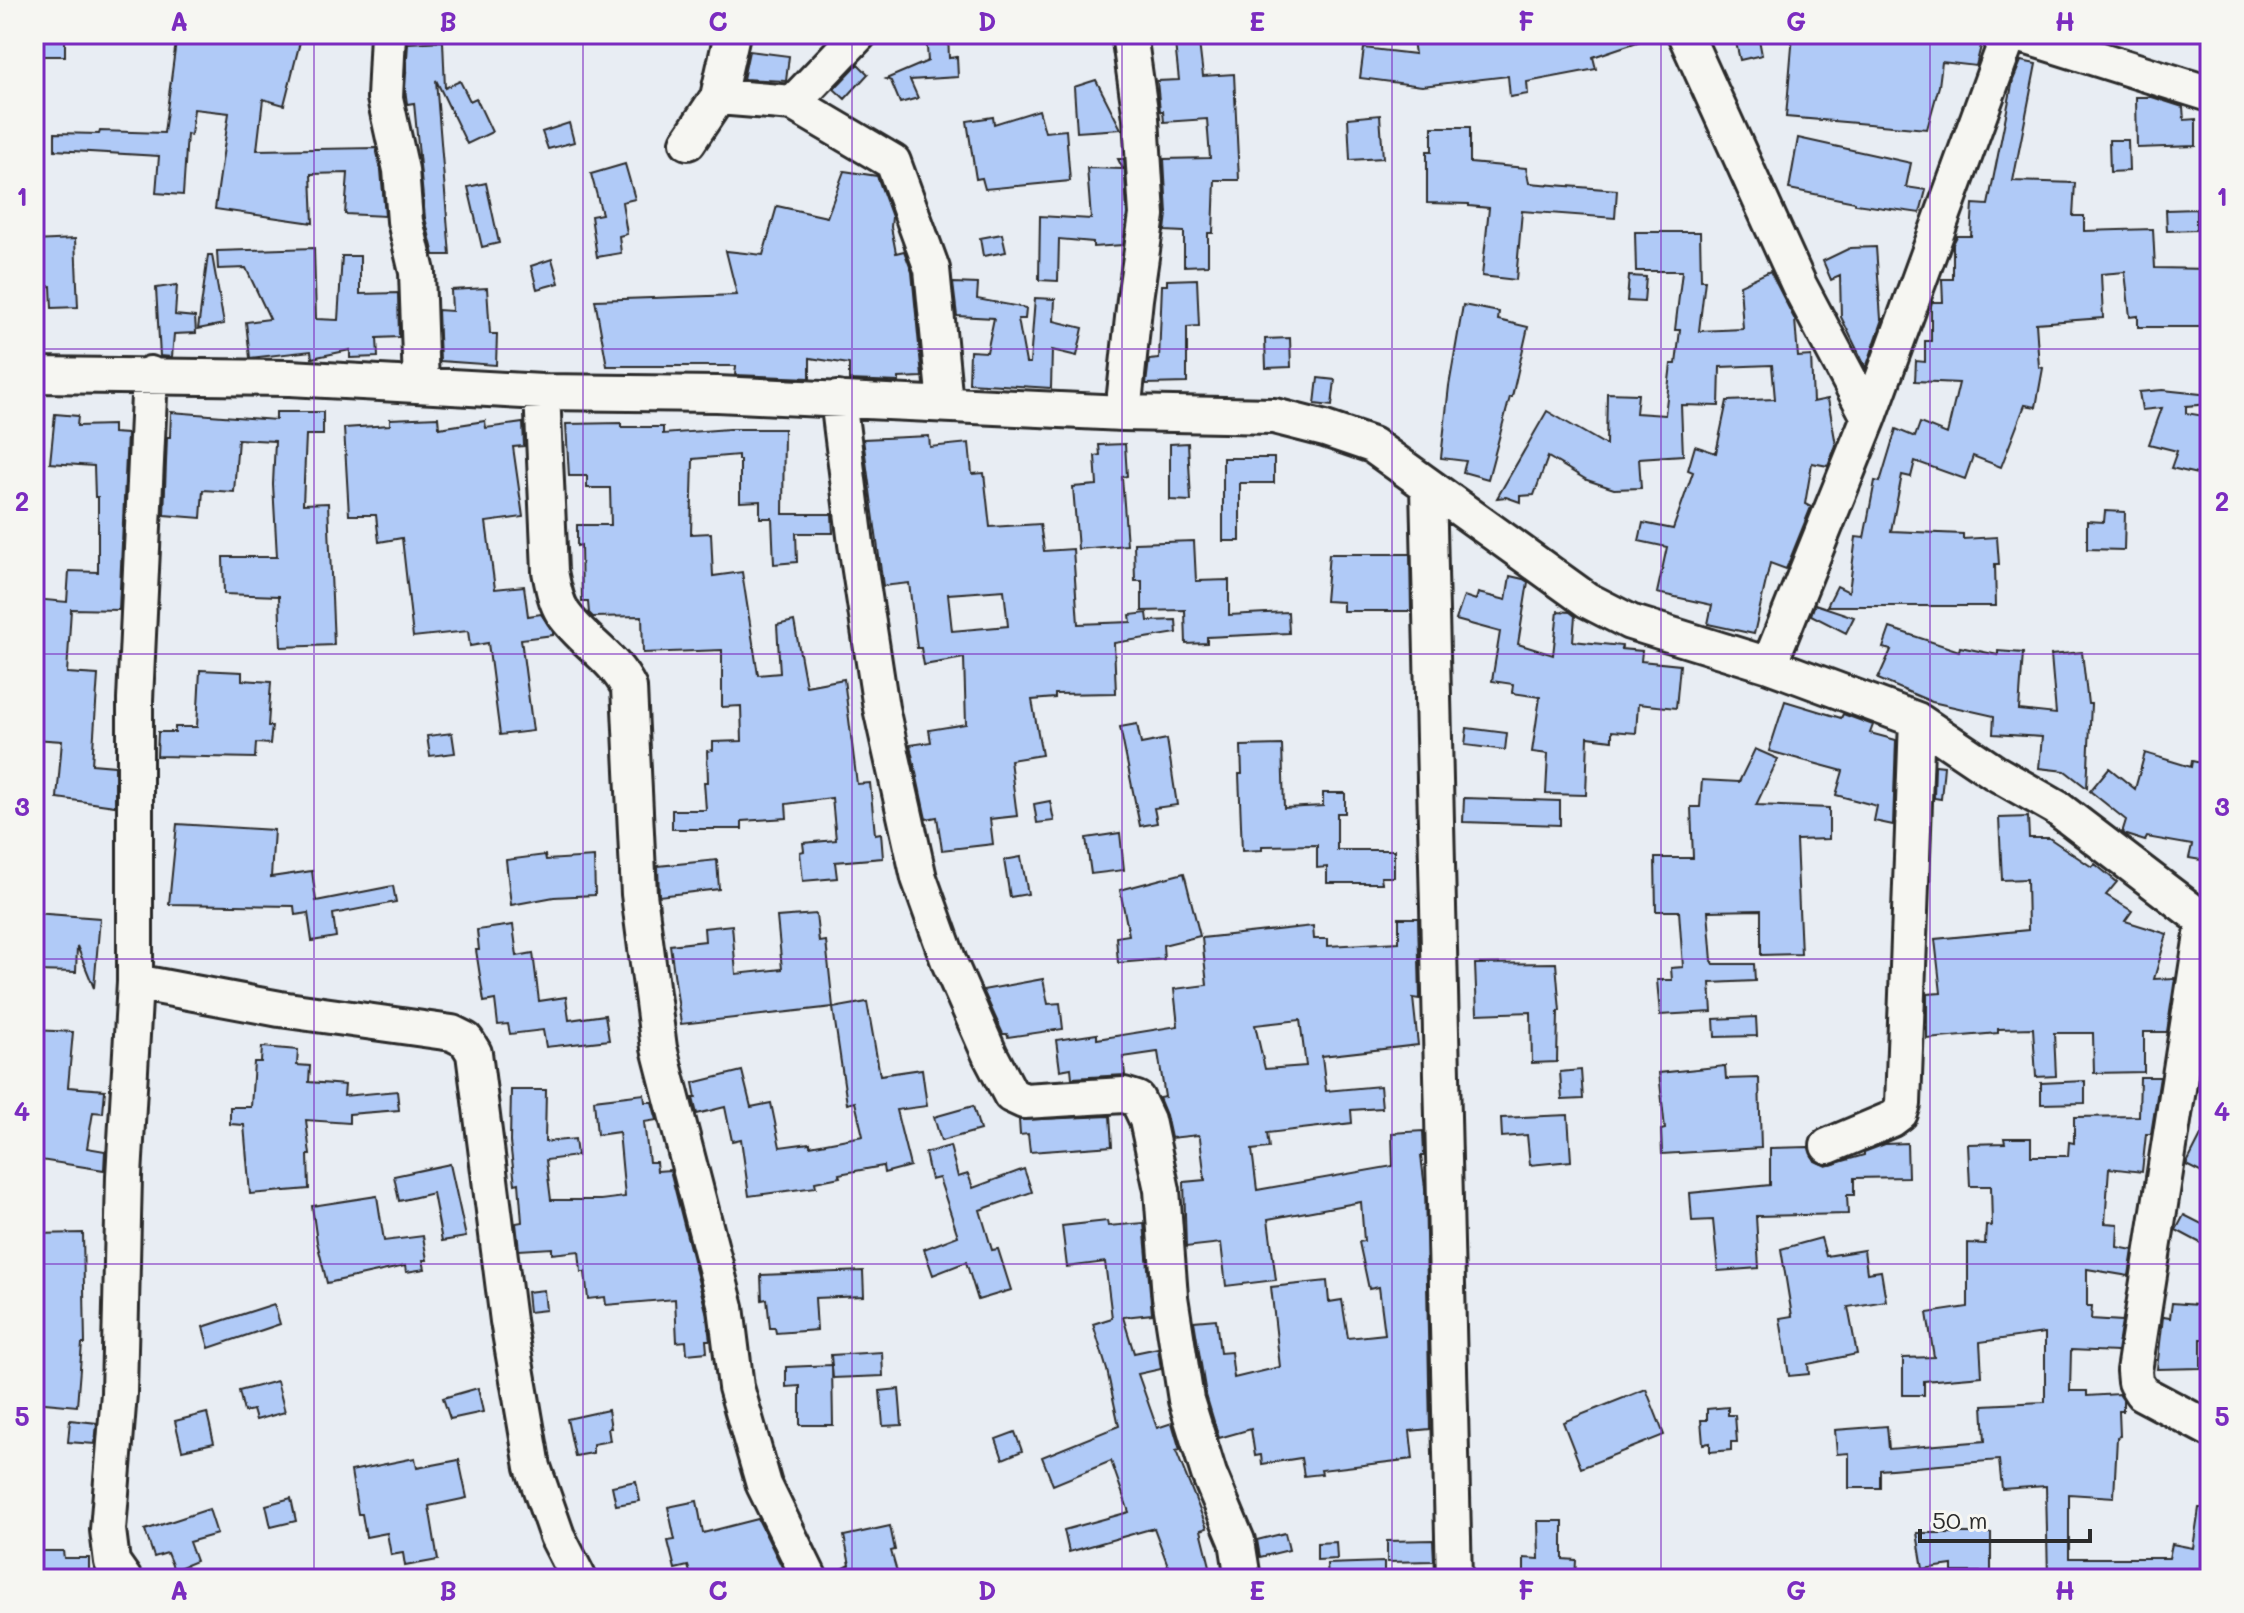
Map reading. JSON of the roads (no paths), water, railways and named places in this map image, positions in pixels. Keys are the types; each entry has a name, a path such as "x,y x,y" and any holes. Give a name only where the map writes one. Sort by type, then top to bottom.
{"street":[{"path":"388,34 385,98 401,170 405,221 417,272 421,385"},
{"path":"688,142 718,97 732,34"},
{"path":"793,103 859,34"},
{"path":"1123,413 1147,215 1141,118 1129,34"},
{"path":"1685,34 1799,285 1869,417"},
{"path":"1769,665 1869,417 2009,34"},
{"path":"2018,34 2210,94"},
{"path":"718,97 793,103 893,162 932,269 945,404"},
{"path":"124,1579 112,1562 108,1530 119,1393 124,1176 135,982 135,700 150,374"},
{"path":"34,375 290,378 542,392 717,394 1123,413 1274,416 1372,445 1587,600 1608,611 1630,622 1769,665 1917,720 1994,772 2057,808 2207,923 2134,1371 2135,1382 2142,1393 2210,1429"},
{"path":"542,392 550,571 555,596 564,614 621,672 629,688 639,894 659,1048 726,1307 736,1387 764,1485 810,1579"},
{"path":"838,399 881,708 919,878 949,962 1011,1095 1024,1101 1124,1095 1137,1099 1147,1120 1162,1190 1170,1297 1186,1400 1209,1474 1237,1541 1243,1579"},
{"path":"1428,486 1454,1579"},
{"path":"1828,1146 1892,1119 1900,1113 1903,1104 1917,720"},
{"path":"135,982 280,1009 452,1033 466,1040 474,1053 508,1321 533,1467 557,1536 579,1579"}]}
